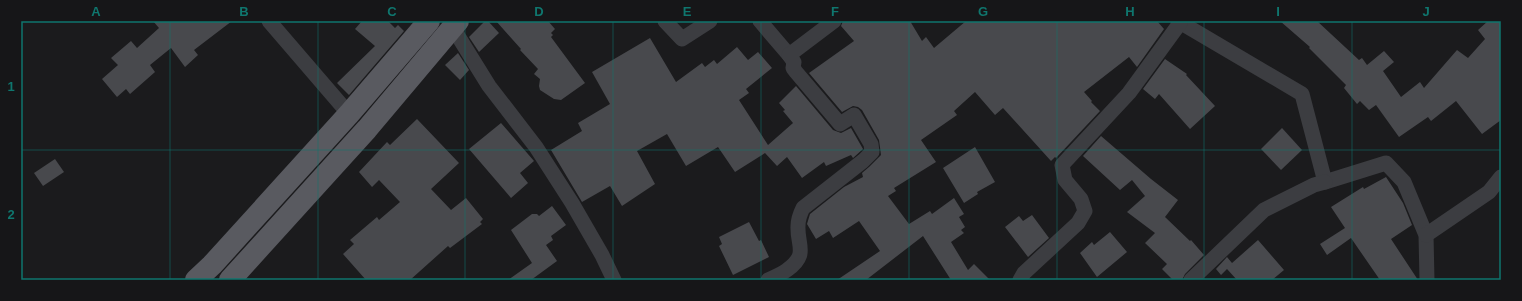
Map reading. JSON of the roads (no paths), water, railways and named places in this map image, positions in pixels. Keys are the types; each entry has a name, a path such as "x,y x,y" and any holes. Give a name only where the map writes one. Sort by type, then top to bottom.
{"main road":[{"path":"196,280 212,265 349,114 429,21"},
{"path":"230,280 367,129 456,25"}],"street":[{"path":"269,21 349,114"},
{"path":"666,21 682,39 710,21"},
{"path":"760,21 789,54 794,62 793,68 796,72 840,124 854,115 871,144 872,152 863,161 803,208 798,217 797,227 802,250 799,257 787,270 768,280"},
{"path":"789,54 834,21"},
{"path":"1020,280 1024,274 1078,223 1085,211 1081,199 1065,180 1062,165 1128,93 1179,22 1302,94 1325,182"},
{"path":"456,25 489,86 536,147 572,202 602,255 614,280"},
{"path":"1191,280 1264,210 1314,185 1386,163 1404,182 1426,235 1427,280"},
{"path":"1426,235 1489,192 1501,178"}]}
